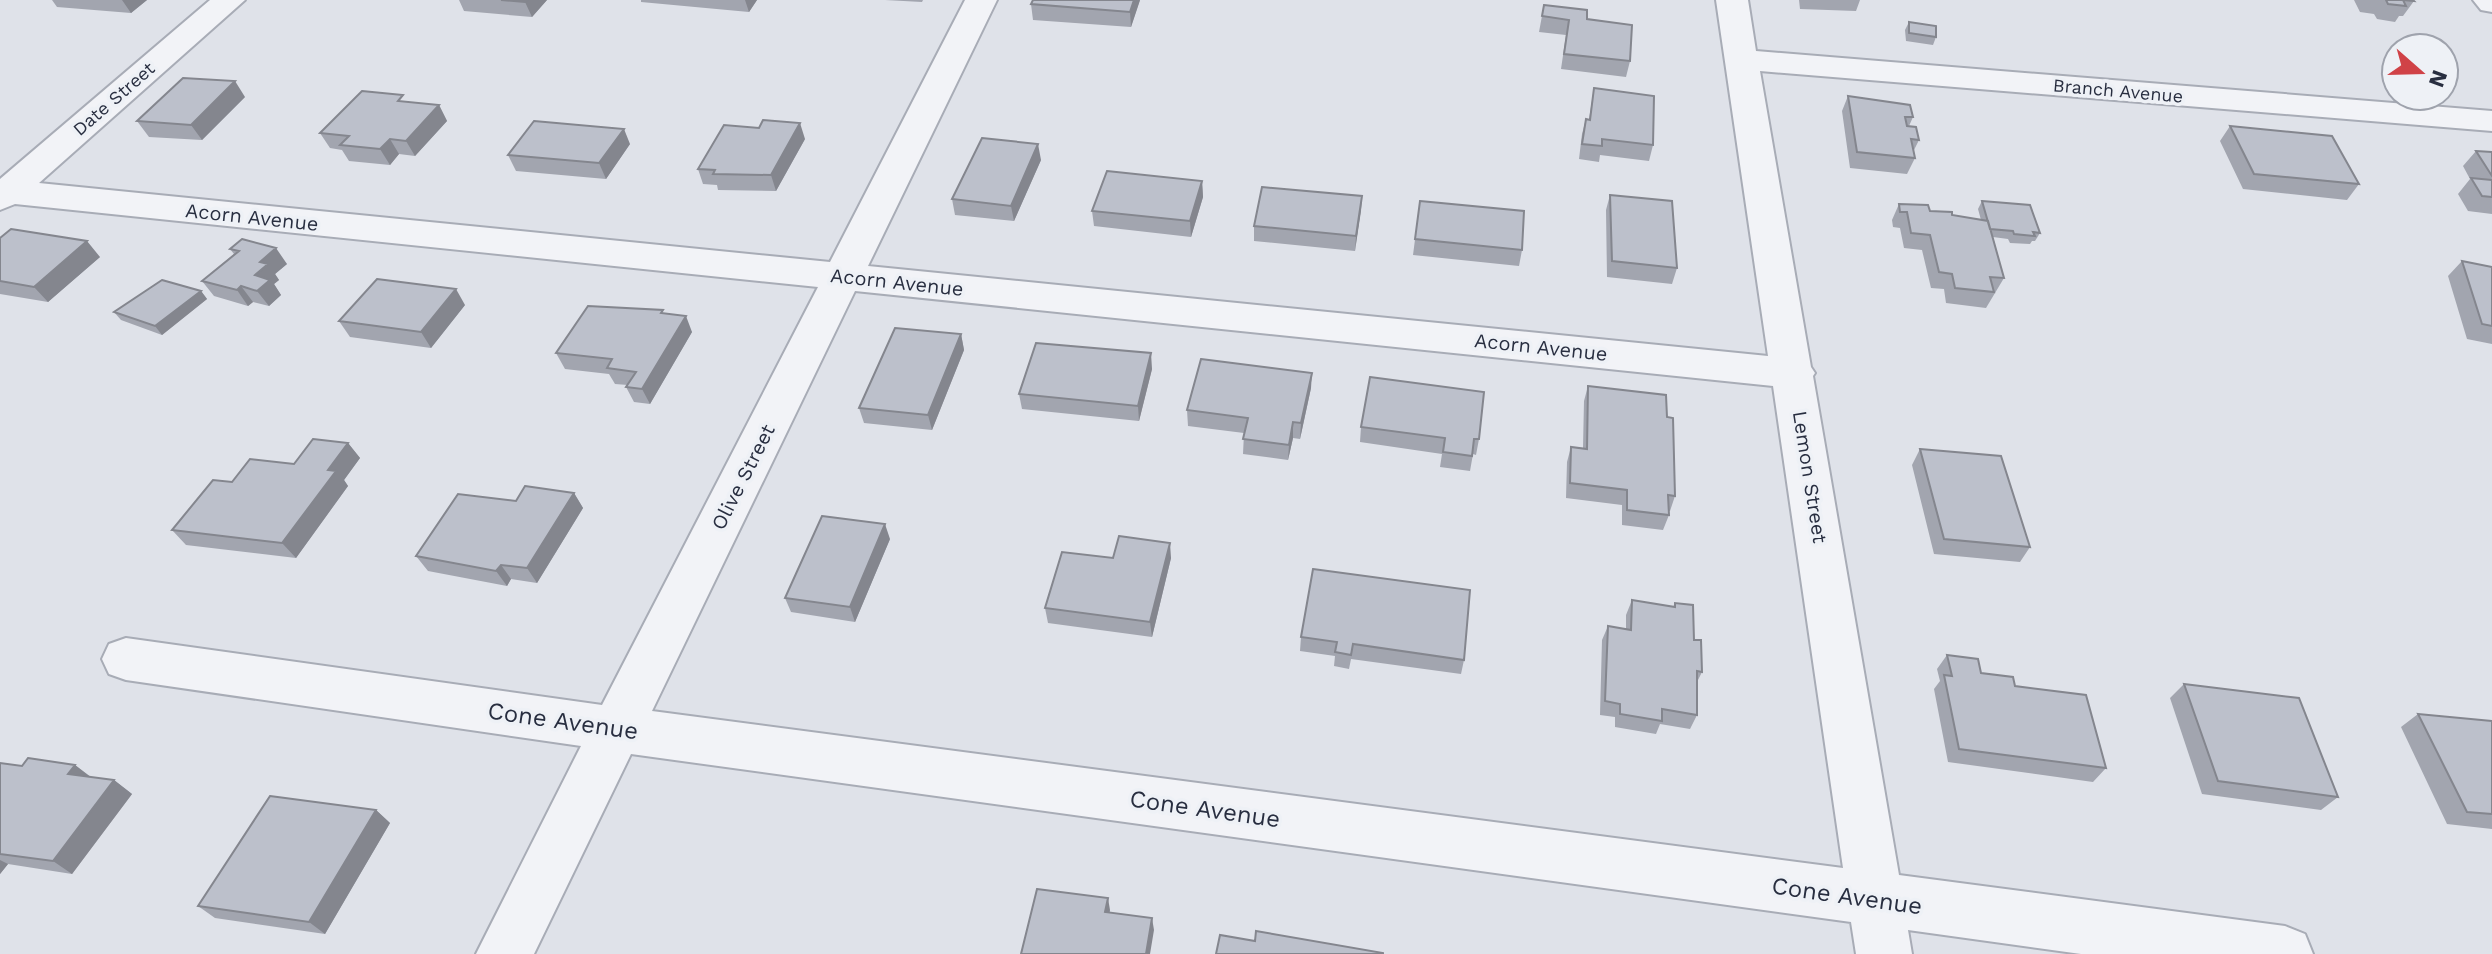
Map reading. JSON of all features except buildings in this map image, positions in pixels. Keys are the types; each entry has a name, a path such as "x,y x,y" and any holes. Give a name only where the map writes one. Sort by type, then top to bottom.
{"street":[{"name":"Date Street","path":"2,194 229,0"},
{"name":"Olive Street","path":"504,954 981,0"},
{"name":"Lemon Street","path":"1732,0 1794,373 1884,954"},
{"name":"Branch Avenue","path":"1743,60 2492,121"},
{"name":"Acorn Avenue","path":"2,194 1794,373"},
{"name":"Cone Avenue","path":"126,659 616,729 2285,954"}]}
